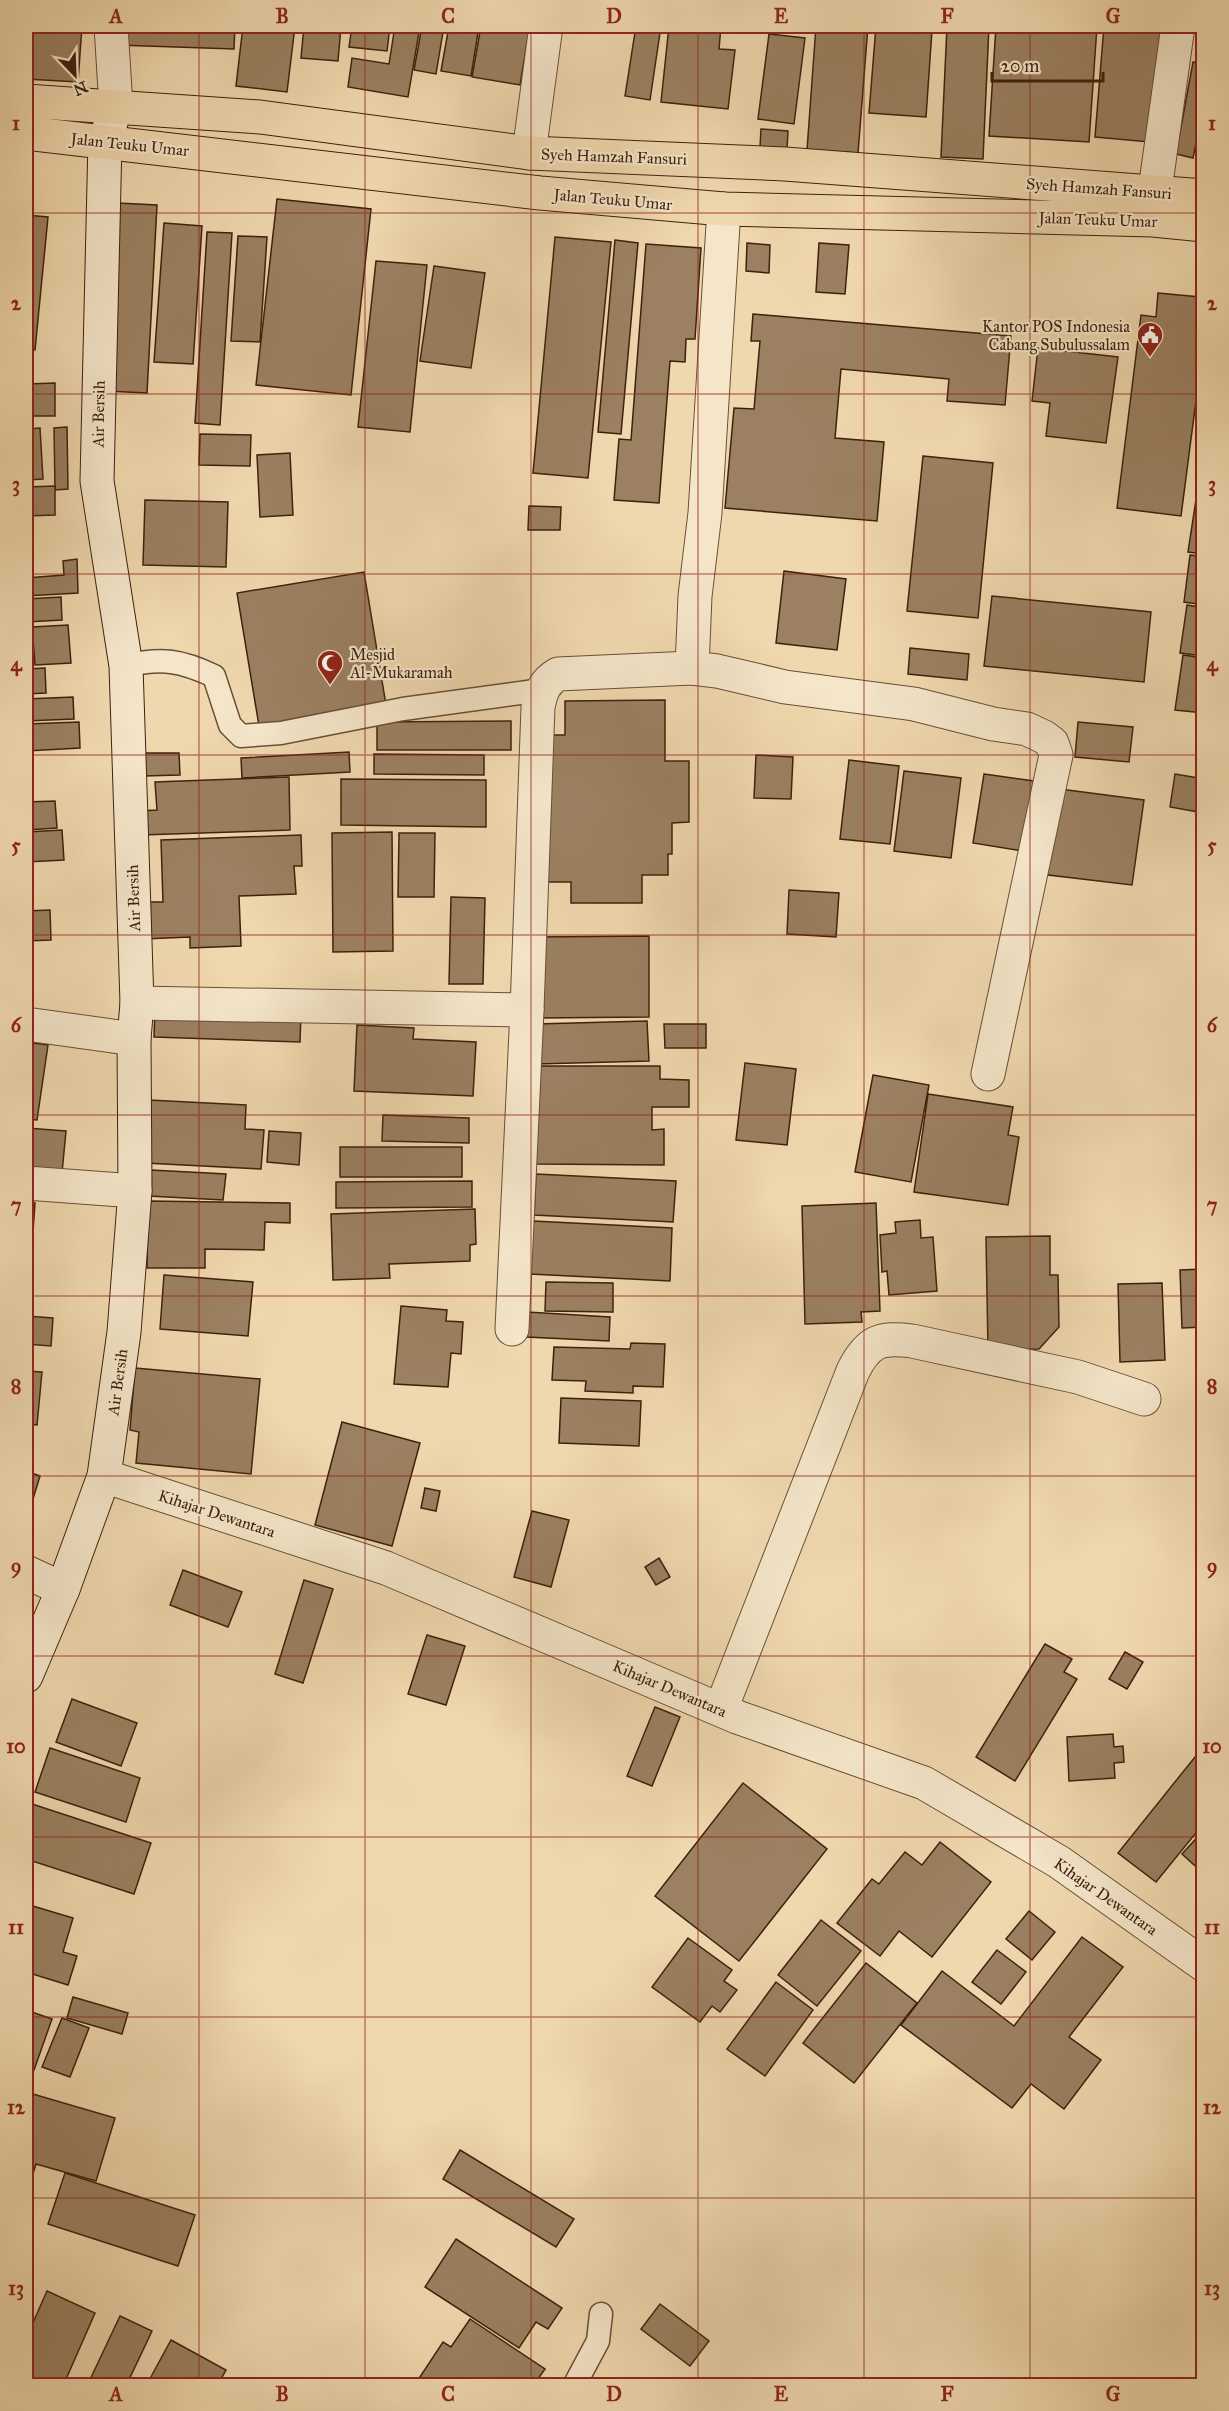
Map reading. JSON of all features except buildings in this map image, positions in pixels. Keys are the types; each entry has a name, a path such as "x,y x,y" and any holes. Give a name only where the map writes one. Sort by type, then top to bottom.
{"highway":[{"name":"Syeh Hamzah Fansuri","path":"26,100 260,117 529,153 786,164 978,181 1155,190 1203,196"},
{"name":"Jalan Teuku Umar","path":"26,133 540,193 724,209 1153,220 1203,225"}],"street":[{"path":"111,26 116,107"},
{"path":"529,153 546,26"},
{"path":"1155,190 1178,26"},
{"name":"Air Bersih","path":"26,1676 63,1589 104,1476 124,1332 135,1191 134,1038 137,1003 126,666 97,480 105,141 116,107"},
{"path":"692,668 695,596 705,513 724,209"},
{"path":"512,1329 538,707 542,690 549,679 558,674 692,668 717,671 785,687 914,704 993,724 1027,729 1044,736 1052,743 1056,755 988,1074"},
{"path":"137,1003 527,1010"},
{"path":"26,1024 134,1038"},
{"path":"26,1183 135,1191"},
{"path":"722,1709 853,1371 861,1356 873,1343 891,1338 912,1341 1078,1377 1144,1399"},
{"name":"Kihajar Dewantara","path":"104,1476 386,1568 722,1709 924,1782 1059,1862 1203,1965"},
{"path":"26,1572 63,1589"}],"lane":[{"path":"126,666 145,661 184,662 214,676 230,725 241,736 280,733 402,709 542,690"},
{"path":"574,2385 598,2341 601,2314"}],"place":[{"name":"Kantor POS Indonesia Cabang Subulussalam","path":"1150,358"},
{"name":"Mesjid Al-Mukaramah","path":"330,686"}]}
